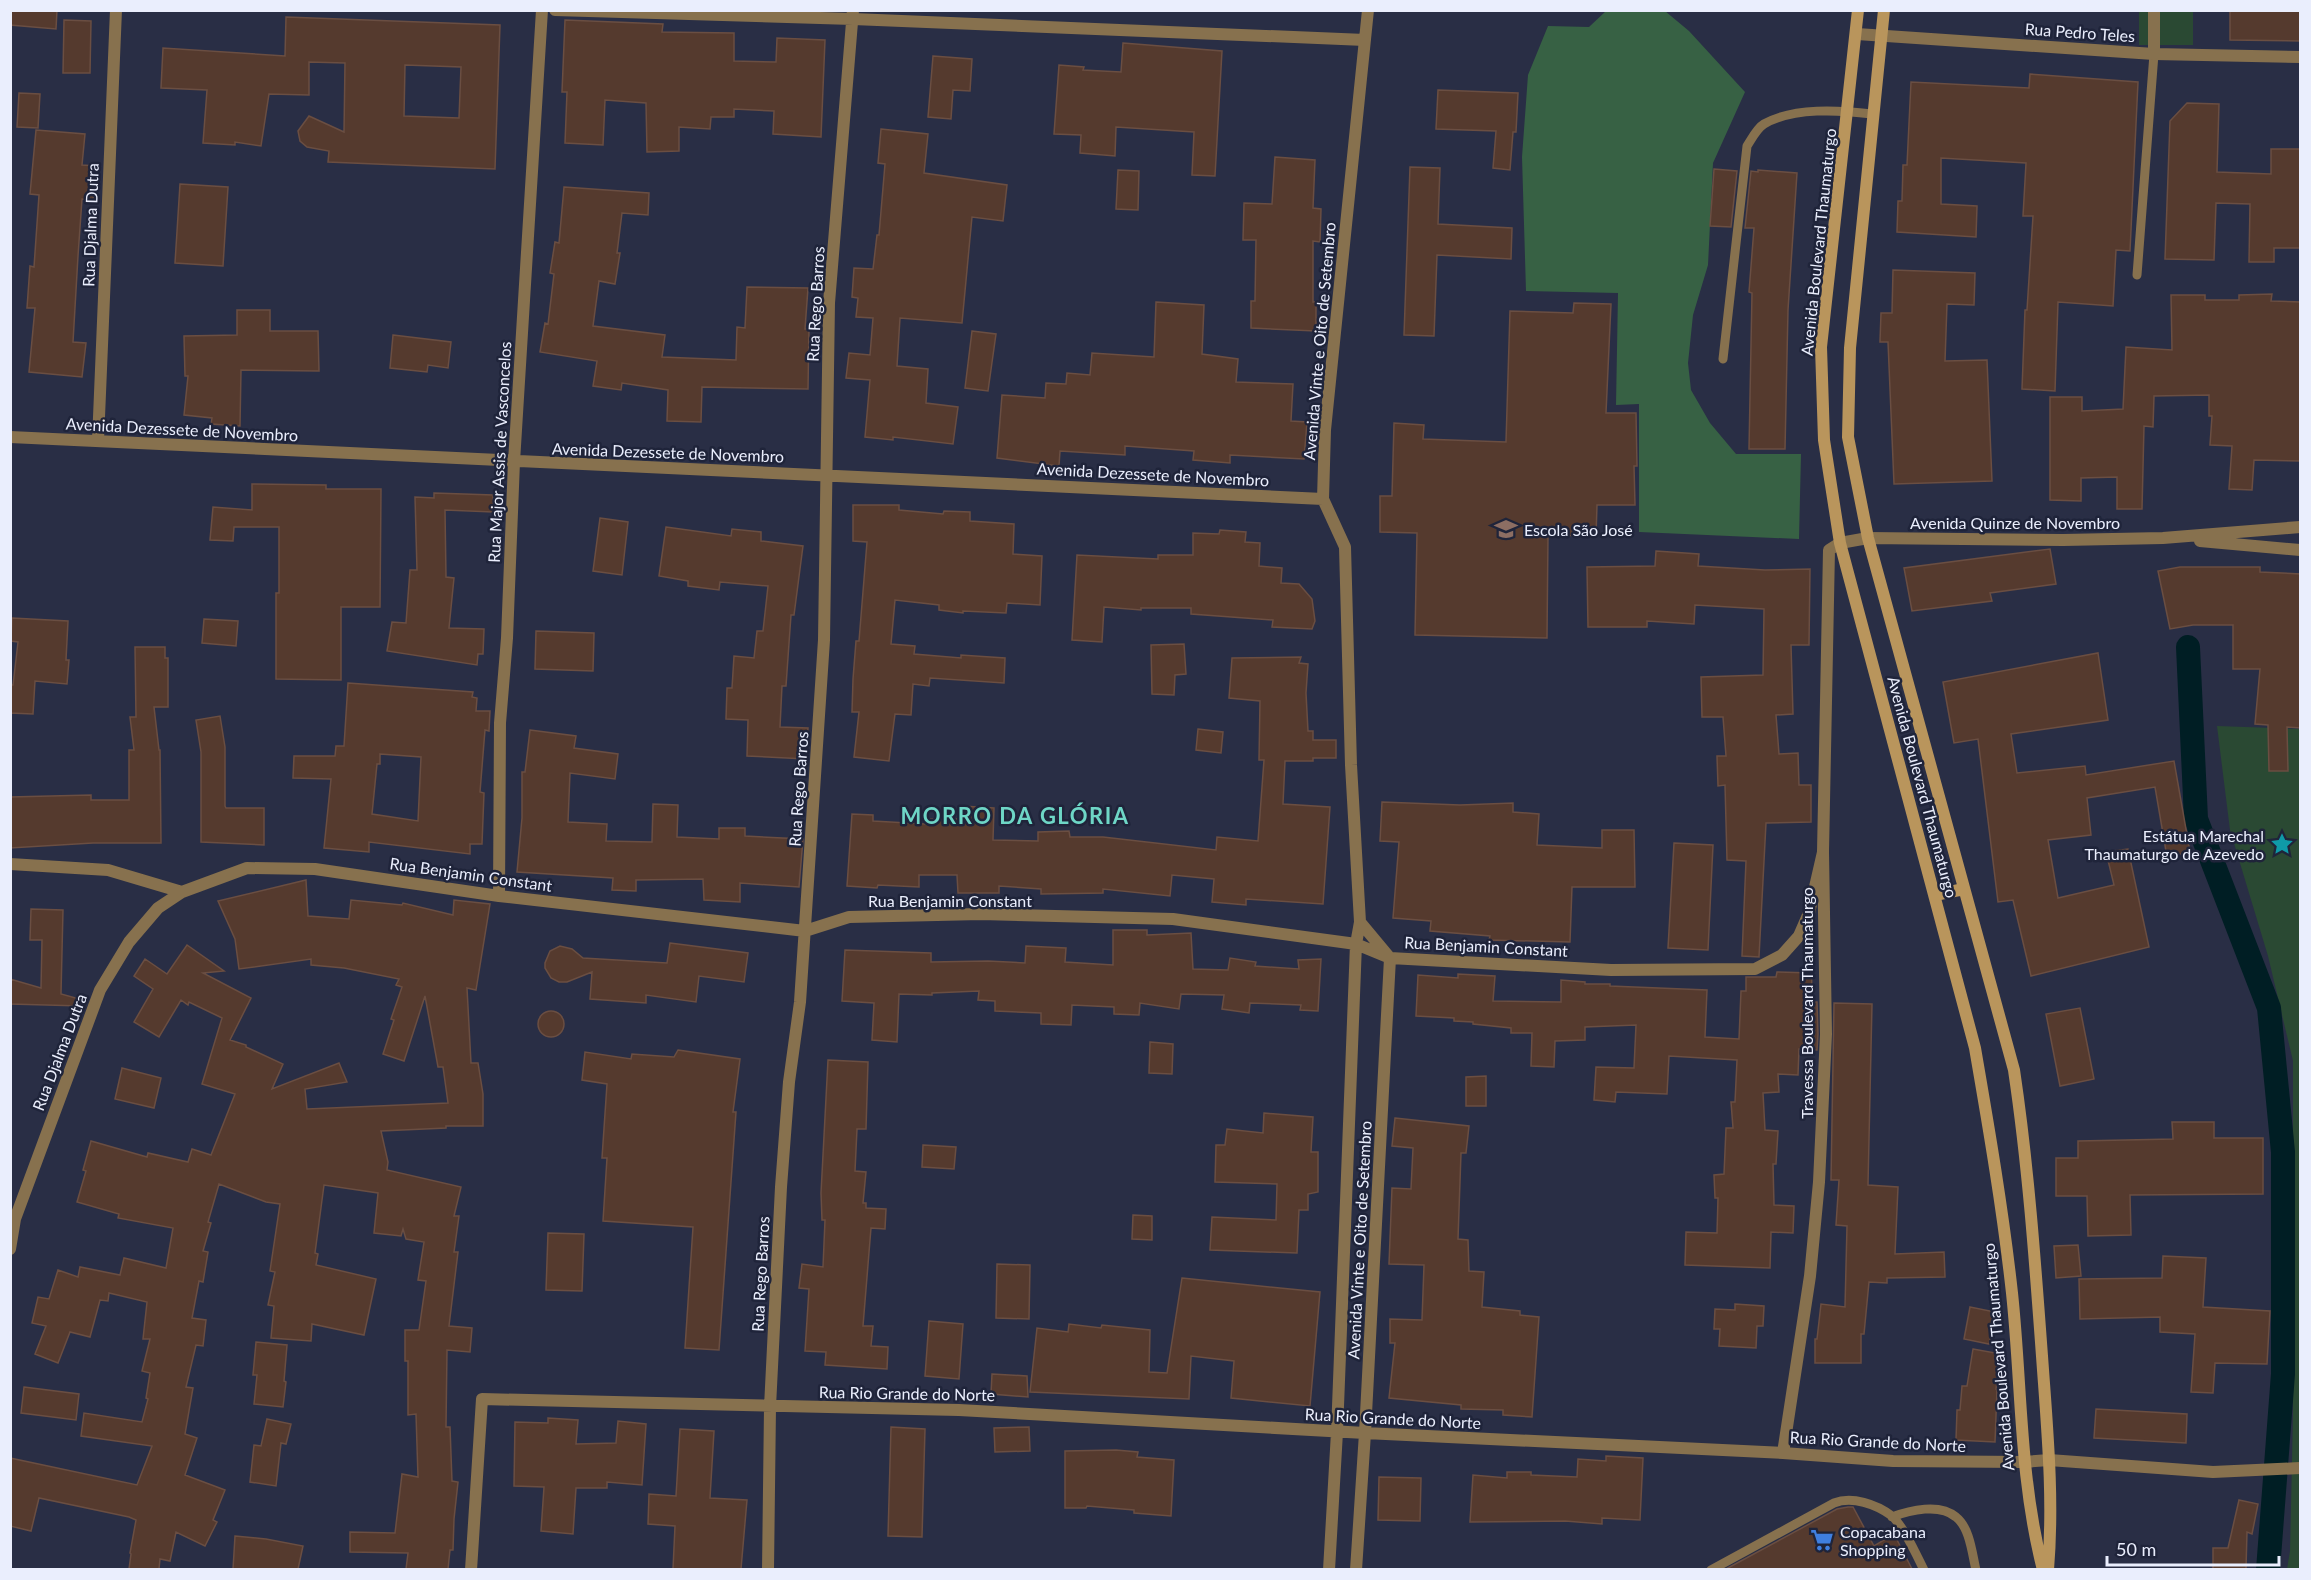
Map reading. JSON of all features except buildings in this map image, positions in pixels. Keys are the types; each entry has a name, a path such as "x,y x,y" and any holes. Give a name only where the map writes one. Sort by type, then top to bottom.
{"main road":[{"name":"Avenida Boulevard Thaumaturgo","path":"1858,10 1821,347 1824,440 1840,543 1975,1048 2012,1294 2023,1462 2035,1538 2043,1569"},
{"name":"Avenida Boulevard Thaumaturgo","path":"1884,10 1850,348 1848,437 1868,538 2014,1070 2034,1246 2049,1460 2051,1532 2048,1569"},
{"path":"1935,895 1964,889"}],"street":[{"name":"Rua Djalma Dutra","path":"98,441 116,10"},
{"name":"Rua Major Assis de Vasconcelos","path":"499,896 500,723 507,638 514,462 542,10"},
{"path":"555,10 853,15 1365,40"},
{"name":"Avenida Vinte e Oito de Setembro","path":"1329,1569 1356,944 1360,922 1351,765 1345,547 1323,499 1325,430 1368,10"},
{"path":"2154,10 2154,54"},
{"name":"Rua Rego Barros","path":"768,1569 770,1407 781,1187 805,931 824,640 829,303 853,15"},
{"name":"Rua Pedro Teles","path":"1857,34 2154,54 2301,57"},
{"name":"Avenida Dezessete de Novembro","path":"10,436 514,462 1323,499"},
{"name":"Avenida Quinze de Novembro","path":"1868,538 2063,540 2163,538 2301,527"},
{"path":"1840,543 1868,538"},
{"name":"Avenida Quinze de Novembro","path":"2163,538 2301,550"},
{"name":"Travessa Boulevard Thaumaturgo","path":"1783,1453 1810,1276 1819,1182 1826,1034 1823,852 1829,550 1840,543"},
{"name":"Rua Benjamin Constant","path":"182,892 247,868 315,869 499,896 805,931 849,917 981,914 1173,919 1356,944 1390,958 1611,970 1755,969 1782,955 1799,936 1809,913 1823,852"},
{"path":"10,864 108,870 182,892"},
{"name":"Rua Djalma Dutra","path":"10,1249 15,1219 100,990 129,942 158,908 182,892"},
{"path":"1360,922 1390,958"},
{"name":"Avenida Vinte e Oito de Setembro","path":"1356,1569 1390,958"},
{"name":"Rua Rio Grande do Norte","path":"471,1569 482,1399 959,1410 1365,1434 1783,1453 1893,1461 2023,1462 2049,1460 2213,1472 2295,1468"}],"lane":[{"path":"2138,275 2154,54"},
{"path":"1723,359 1747,146 1762,124 1794,114 1848,111 1872,114"},
{"path":"1711,1569 1843,1500 1868,1503 1892,1517 1924,1569"},
{"path":"1892,1517 1909,1511 1934,1509 1956,1516 1967,1533 1976,1569"}],"green space":[{"path":"1606,11 1665,11 1689,31 1745,92 1713,163 1708,265 1693,315 1688,363 1691,390 1710,423 1736,454 1801,454 1799,539 1639,532 1639,404 1616,405 1618,293 1526,291 1522,157 1528,75 1548,26 1589,27"},
{"path":"2139,11 2193,11 2193,45 2139,45"},
{"path":"2217,726 2300,729 2299,1569 2287,1569 2290,1551 2293,1415 2293,1061 2268,956 2230,830"}],"waterway":[{"path":"2188,647 2196,819 2269,1008 2283,1152 2283,1374 2268,1570"}],"place":[{"name":"Escola São José","path":"1506,529"},
{"name":"Estátua Marechal Thaumaturgo de Azevedo","path":"2282,844"},
{"name":"Copacabana Shopping","path":"1822,1540"}],"district":[{"name":"MORRO DA GLÓRIA","path":"1015,815"}]}
